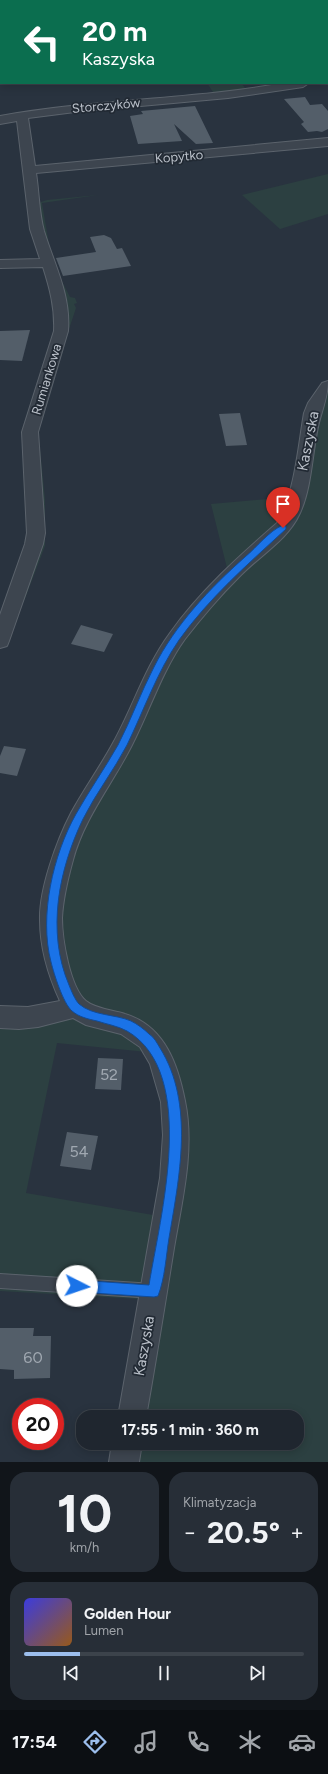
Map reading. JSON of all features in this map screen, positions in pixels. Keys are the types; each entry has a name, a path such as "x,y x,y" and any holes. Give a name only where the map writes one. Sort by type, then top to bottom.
{"street":[{"path":"205,84 213,96"},
{"name":"Storczyków","path":"0,120 20,115 100,105 213,96 296,84"},
{"name":"Rumiankowa","path":"0,641 34,544 36,533 30,432 61,330 62,316 59,295 37,229 23,121 20,115"},
{"name":"Kopytko","path":"29,170 328,142"},
{"path":"0,264 48,263"},
{"name":"Kaszyska","path":"133,1410 173,1178 176,1135 173,1102 170,1086 161,1060 148,1039 127,1025 86,1014 74,1007 56,962 51,919 57,881 71,835 85,806 122,745 159,666 176,638 202,605 234,571 283,528 292,514 297,497 312,412 316,403 328,386"},
{"path":"0,1017 33,1017 54,1014 74,1007"},
{"path":"124,1462 126,1450"}],"lane":[{"path":"0,1281 154,1291"}],"green space":[{"path":"208,84 242,84 245,88 256,87 216,93 213,92"},
{"path":"328,174 328,214 280,229 242,195"},
{"path":"98,195 42,203 52,262 70,297 75,298 77,303 74,304 76,308 60,356 65,334 40,229 38,205 47,200"},
{"path":"60,365 56,369 38,431 45,499 45,546 24,601 20,599 30,575 35,437 55,368"},
{"path":"328,390 328,1462 130,1462 132,1450 304,1450 304,1410 138,1410 178,1181 165,1058 89,1010 69,983 58,941 68,859 163,669 205,606 285,528 315,416"},
{"path":"289,497 284,517 228,572 211,504"},
{"path":"74,1018 128,1030 147,1052 57,1043 26,1193 153,1215 139,1299 0,1291 0,1021"}],"building":[{"path":"305,97 310,105 322,104 328,111 328,129 322,132 308,132 301,124 304,122 284,99"},
{"path":"195,106 213,143 196,144 174,124 182,141 138,144 130,116 143,114 141,111"},
{"path":"104,235 111,238 117,249 122,248 131,266 63,276 56,258 96,252 90,237"},
{"path":"30,330 22,361 0,360 0,331"},
{"path":"240,413 247,445 226,446 219,414"},
{"path":"81,625 113,634 104,652 71,644"},
{"path":"4,746 26,749 17,776 0,773 0,756"},
{"path":"98,1058 123,1059 121,1090 95,1089"},
{"path":"67,1132 98,1136 91,1170 60,1166"},
{"path":"0,1328 34,1328 33,1336 51,1336 50,1378 14,1379 14,1370 0,1369"}],"route":[{"path":"77,1286 154,1291 173,1178 176,1135 173,1102 166,1072 161,1060 148,1039 127,1025 86,1014 74,1007 64,985 56,962 52,941 51,919 53,901 63,857 79,818 122,745 159,666 176,638 202,605 234,571 283,528"}]}
